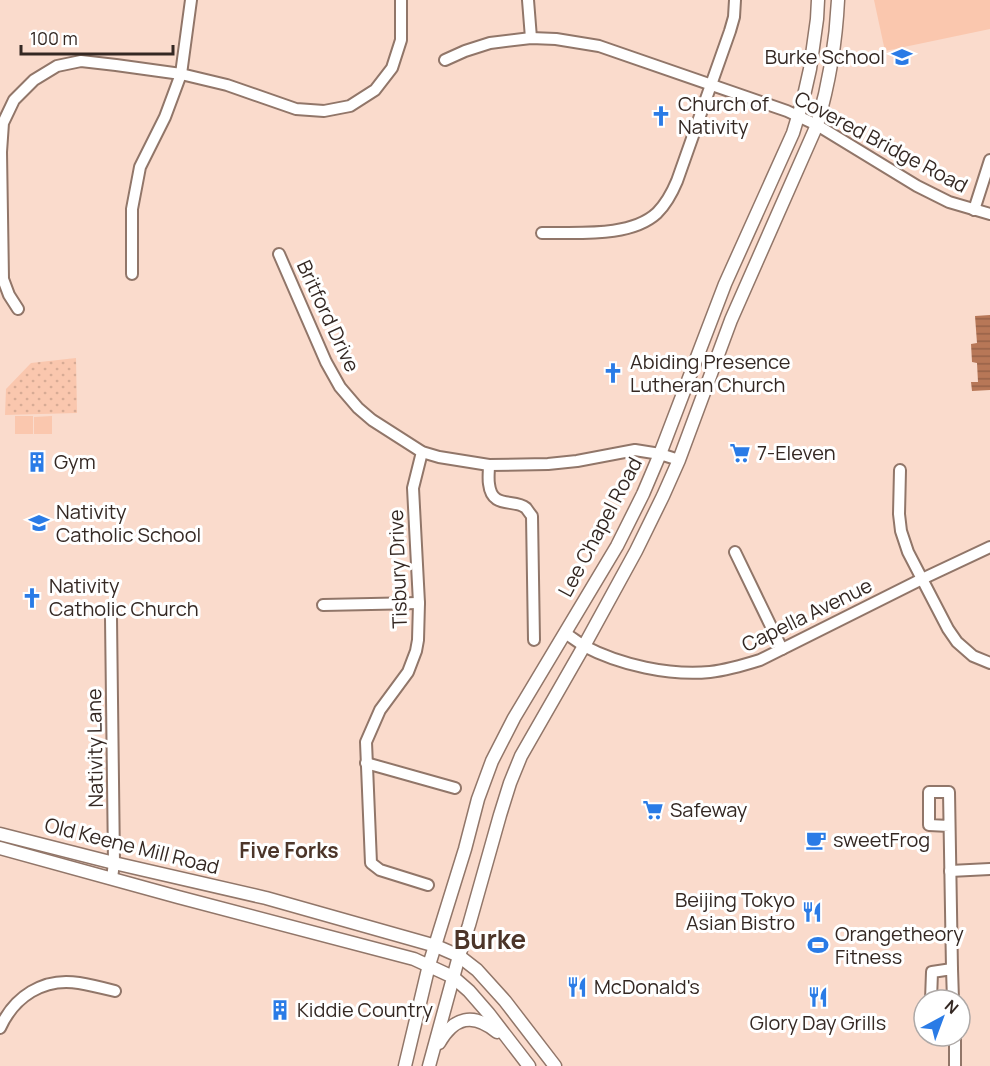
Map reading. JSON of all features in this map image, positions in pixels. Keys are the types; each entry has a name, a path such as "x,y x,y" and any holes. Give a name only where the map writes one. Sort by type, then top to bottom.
{"main road":[{"name":"Lee Chapel Road","path":"405,1066 429,965 478,800 492,762 514,718 617,546 643,494 720,295 793,133 810,69 818,0"},
{"name":"Lee Chapel Road","path":"430,1061 510,783 526,746 584,646 652,520 679,460 731,320 817,125 831,66 838,0"},
{"name":"Old Keene Mill Road","path":"0,834 266,898 436,946 459,956 477,970 505,1001 555,1066"},
{"name":"Old Keene Mill Road","path":"0,848 414,959 429,965 453,977 476,999 529,1066"},
{"path":"430,1061 440,1040 452,1026 463,1020 483,1022 514,1047"}],"street":[{"path":"132,274 132,209 140,167 165,117 181,74 191,0"},
{"path":"18,309 9,296 3,279 1,152 3,123 14,100 34,80 57,66 81,61 181,74 227,85 296,109 324,111 350,105 375,90 392,68 401,40 401,0"},
{"path":"528,0 531,38"},
{"path":"542,233 618,231 644,223 668,200 677,181 730,31 735,0"},
{"name":"Covered Bridge Road","path":"445,60 490,43 531,38 556,39 598,46 817,125 917,186 949,202 990,214"},
{"path":"974,210 990,160"},
{"name":"Britford Drive","path":"279,254 326,362 340,387 372,420 422,452 489,465 568,462 634,450 660,453 679,460"},
{"name":"Tisbury Drive","path":"422,452 413,488 419,603 418,640 408,672 380,710 366,742 366,763 371,863 380,870 428,885"},
{"path":"489,465 491,493 498,501 526,508 532,516 534,640"},
{"path":"900,470 899,514 908,552 957,642 973,656 990,663"},
{"name":"Capella Avenue","path":"565,633 584,646 610,658 641,666 685,673 712,672 738,667 760,660 990,547"},
{"path":"735,552 782,649"},
{"path":"323,606 419,603"},
{"name":"Nativity Lane","path":"111,618 114,863 112,878"},
{"path":"366,763 455,788"},
{"path":"949,826 953,988"},
{"path":"950,871 990,869"},
{"path":"931,988 932,972 952,969"},
{"path":"0,1028 5,1017 20,999 42,986 78,982 115,991"},
{"path":"955,1048 955,1066"}],"shaded area":[{"path":"874,0 990,0 990,29 885,51"},
{"path":"990,315 990,390 972,391 971,382 978,382 977,363 972,362 971,344 977,343 975,316"},
{"path":"76,358 77,413 5,415 6,389 31,363"},
{"path":"15,416 33,416 33,434 15,434"},
{"path":"52,416 52,434 34,434 34,417"}],"place":[{"name":"Burke School","path":"902,57"},
{"name":"Church of Nativity","path":"661,116"},
{"name":"Abiding Presence Lutheran Church","path":"613,373"},
{"name":"7-Eleven","path":"740,453"},
{"name":"Gym","path":"37,462"},
{"name":"Nativity Catholic School","path":"39,523"},
{"name":"Nativity Catholic Church","path":"32,598"},
{"name":"Safeway","path":"653,810"},
{"name":"sweetFrog","path":"816,840"},
{"name":"Beijing Tokyo Asian Bistro","path":"812,912"},
{"name":"Orangetheory Fitness","path":"818,945"},
{"name":"McDonald's","path":"577,987"},
{"name":"Glory Day Grills","path":"818,997"},
{"name":"Kiddie Country","path":"280,1010"}],"district":[{"name":"Five Forks","path":"289,851"},
{"name":"Burke","path":"490,940"}]}
